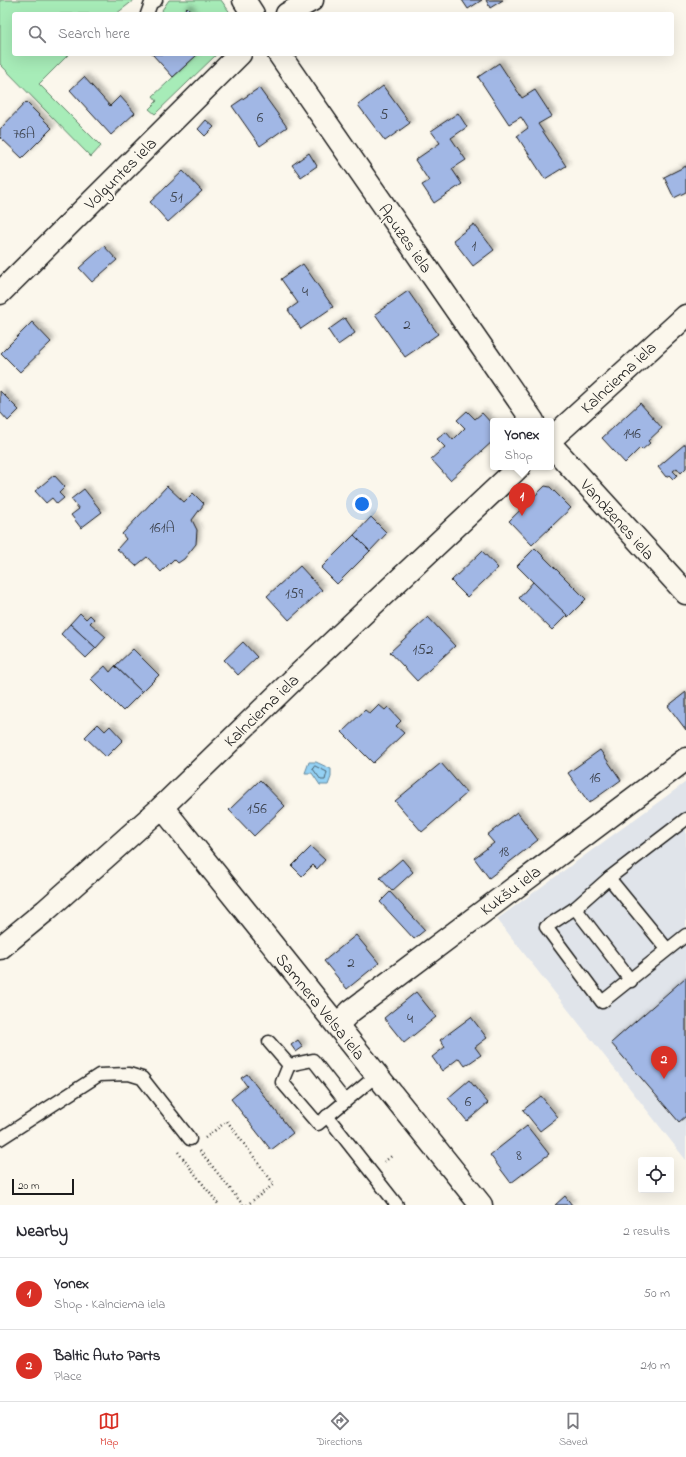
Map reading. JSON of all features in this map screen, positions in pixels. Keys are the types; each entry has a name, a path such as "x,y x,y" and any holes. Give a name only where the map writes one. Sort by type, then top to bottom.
{"street":[{"path":"244,0 252,12"},
{"path":"291,12 312,0"},
{"name":"Volguntes iela","path":"0,292 238,56"},
{"name":"Apuzes iela","path":"280,56 531,418"},
{"name":"Kalnciema iela","path":"554,436 686,316"},
{"name":"Vandzenes iela","path":"554,447 686,593"},
{"name":"Kalnciema iela","path":"0,948 45,912 162,807 287,685 516,470"},
{"name":"Kukšu iela","path":"337,1025 351,1011 686,759"},
{"name":"Samnera Velsa iela","path":"162,807 481,1205"}],"lane":[{"path":"148,12 156,0"},
{"path":"686,819 609,878 575,908 546,927 602,1002 631,981 667,949 686,935"},
{"path":"609,878 667,949"},
{"path":"575,908 631,981"},
{"path":"269,1042 289,1065"},
{"path":"289,1065 313,1060 344,1101"},
{"path":"289,1065 282,1082 318,1124 377,1075"},
{"path":"0,1139 99,1075 115,1073 129,1074 142,1078 193,1142"},
{"path":"327,1116 396,1205"}],"path":[{"path":"243,1205 193,1142 227,1121 274,1184 246,1205"}],"shaded area":[{"path":"686,782 686,1160 497,919"}],"green space":[{"path":"0,0 134,0 119,12 12,12 12,56 67,56 39,84 101,146 91,157 0,64"},
{"path":"169,0 221,0 230,12 192,12 187,7 182,12 163,12 162,10"},
{"path":"196,56 215,56 155,114 149,109 157,101 153,96"}],"water":[{"path":"309,762 316,762 331,769 331,777 328,785 320,785 312,773 305,773"}],"building":[{"path":"462,0 482,0 468,9"},
{"path":"486,0 503,0 490,8"},
{"path":"187,7 192,12 182,12"},
{"path":"154,56 196,56 173,77"},
{"path":"499,63 522,98 535,90 552,116 538,124 566,166 545,179 517,136 528,128 521,117 509,124 478,77"},
{"path":"84,77 110,106 120,96 135,113 111,135 70,90"},
{"path":"383,86 410,123 385,141 358,105"},
{"path":"259,88 287,127 260,146 232,106"},
{"path":"26,102 52,128 22,158 0,137 0,129"},
{"path":"458,113 467,127 451,138 466,160 452,169 462,184 434,203 422,185 429,181 415,160 440,143 431,131"},
{"path":"206,120 214,127 205,136 198,129"},
{"path":"309,153 317,166 301,177 292,165"},
{"path":"686,166 686,192 674,198 664,177"},
{"path":"183,171 202,191 168,222 150,202"},
{"path":"474,224 494,250 473,266 453,240"},
{"path":"104,246 117,260 92,282 79,268"},
{"path":"303,264 333,307 301,329 288,310 298,303 281,279"},
{"path":"408,291 438,334 405,357 375,314"},
{"path":"345,318 355,333 338,345 328,330"},
{"path":"32,322 51,342 20,372 1,353"},
{"path":"0,391 19,410 8,421 0,412"},
{"path":"640,403 662,428 648,441 650,443 642,450 640,448 625,463 602,438"},
{"path":"467,411 475,419 482,413 490,422 490,444 450,480 431,459 445,447 437,439 446,432 453,440 465,428 457,420"},
{"path":"686,443 686,468 681,473 677,468 673,471 677,475 673,479 669,475 666,477 658,467"},
{"path":"54,475 65,487 59,493 64,498 57,504 52,498 46,503 35,491"},
{"path":"167,486 184,502 193,493 204,504 192,520 197,530 196,544 184,559 178,563 174,559 161,572 147,557 136,566 117,549 126,539 122,534"},
{"path":"545,486 550,487 571,508 532,545 509,521"},
{"path":"84,489 102,512 81,528 71,515 79,509 71,499"},
{"path":"371,517 387,533 370,551 354,535"},
{"path":"354,535 370,551 337,584 321,568"},
{"path":"535,548 586,599 568,617 517,566"},
{"path":"482,551 498,568 467,597 451,581"},
{"path":"300,566 322,590 289,620 267,596"},
{"path":"533,582 567,615 552,630 519,598"},
{"path":"80,613 86,619 90,615 94,619 90,623 106,637 96,648 70,624"},
{"path":"428,617 455,646 417,681 390,652"},
{"path":"70,624 96,648 86,658 61,634"},
{"path":"243,642 257,657 238,675 224,660"},
{"path":"133,649 159,675 142,692 115,666"},
{"path":"105,666 110,672 115,666 142,692 123,711 91,679"},
{"path":"686,692 686,730 668,706"},
{"path":"379,705 385,710 388,707 401,721 396,726 404,733 373,763 342,732 365,710 370,714"},
{"path":"98,724 105,731 110,726 123,740 106,757 85,737"},
{"path":"600,750 621,780 589,803 568,773"},
{"path":"441,763 467,793 422,832 395,801"},
{"path":"260,780 285,806 254,836 229,810"},
{"path":"517,812 538,840 489,878 474,858 494,843 487,835"},
{"path":"311,847 325,860 317,869 313,865 302,876 292,866"},
{"path":"402,859 413,872 392,891 380,878"},
{"path":"390,892 425,930 414,939 380,902"},
{"path":"356,935 379,963 347,989 324,961"},
{"path":"686,977 686,1116 679,1122 611,1043"},
{"path":"416,992 436,1017 404,1043 384,1018"},
{"path":"471,1017 487,1038 475,1047 481,1055 465,1066 459,1058 442,1071 432,1057 445,1047 440,1040"},
{"path":"298,1040 303,1047 296,1052 291,1045"},
{"path":"247,1074 293,1133 271,1150 231,1099 247,1086 241,1078"},
{"path":"469,1080 488,1103 467,1121 448,1098"},
{"path":"541,1096 558,1117 540,1131 523,1110"},
{"path":"527,1126 549,1154 511,1183 490,1155"},
{"path":"565,1196 572,1205 555,1205"}],"place":[{"name":"Yonex","path":"522,516"},
{"name":"Baltic Auto Parts","path":"664,1079"}]}
